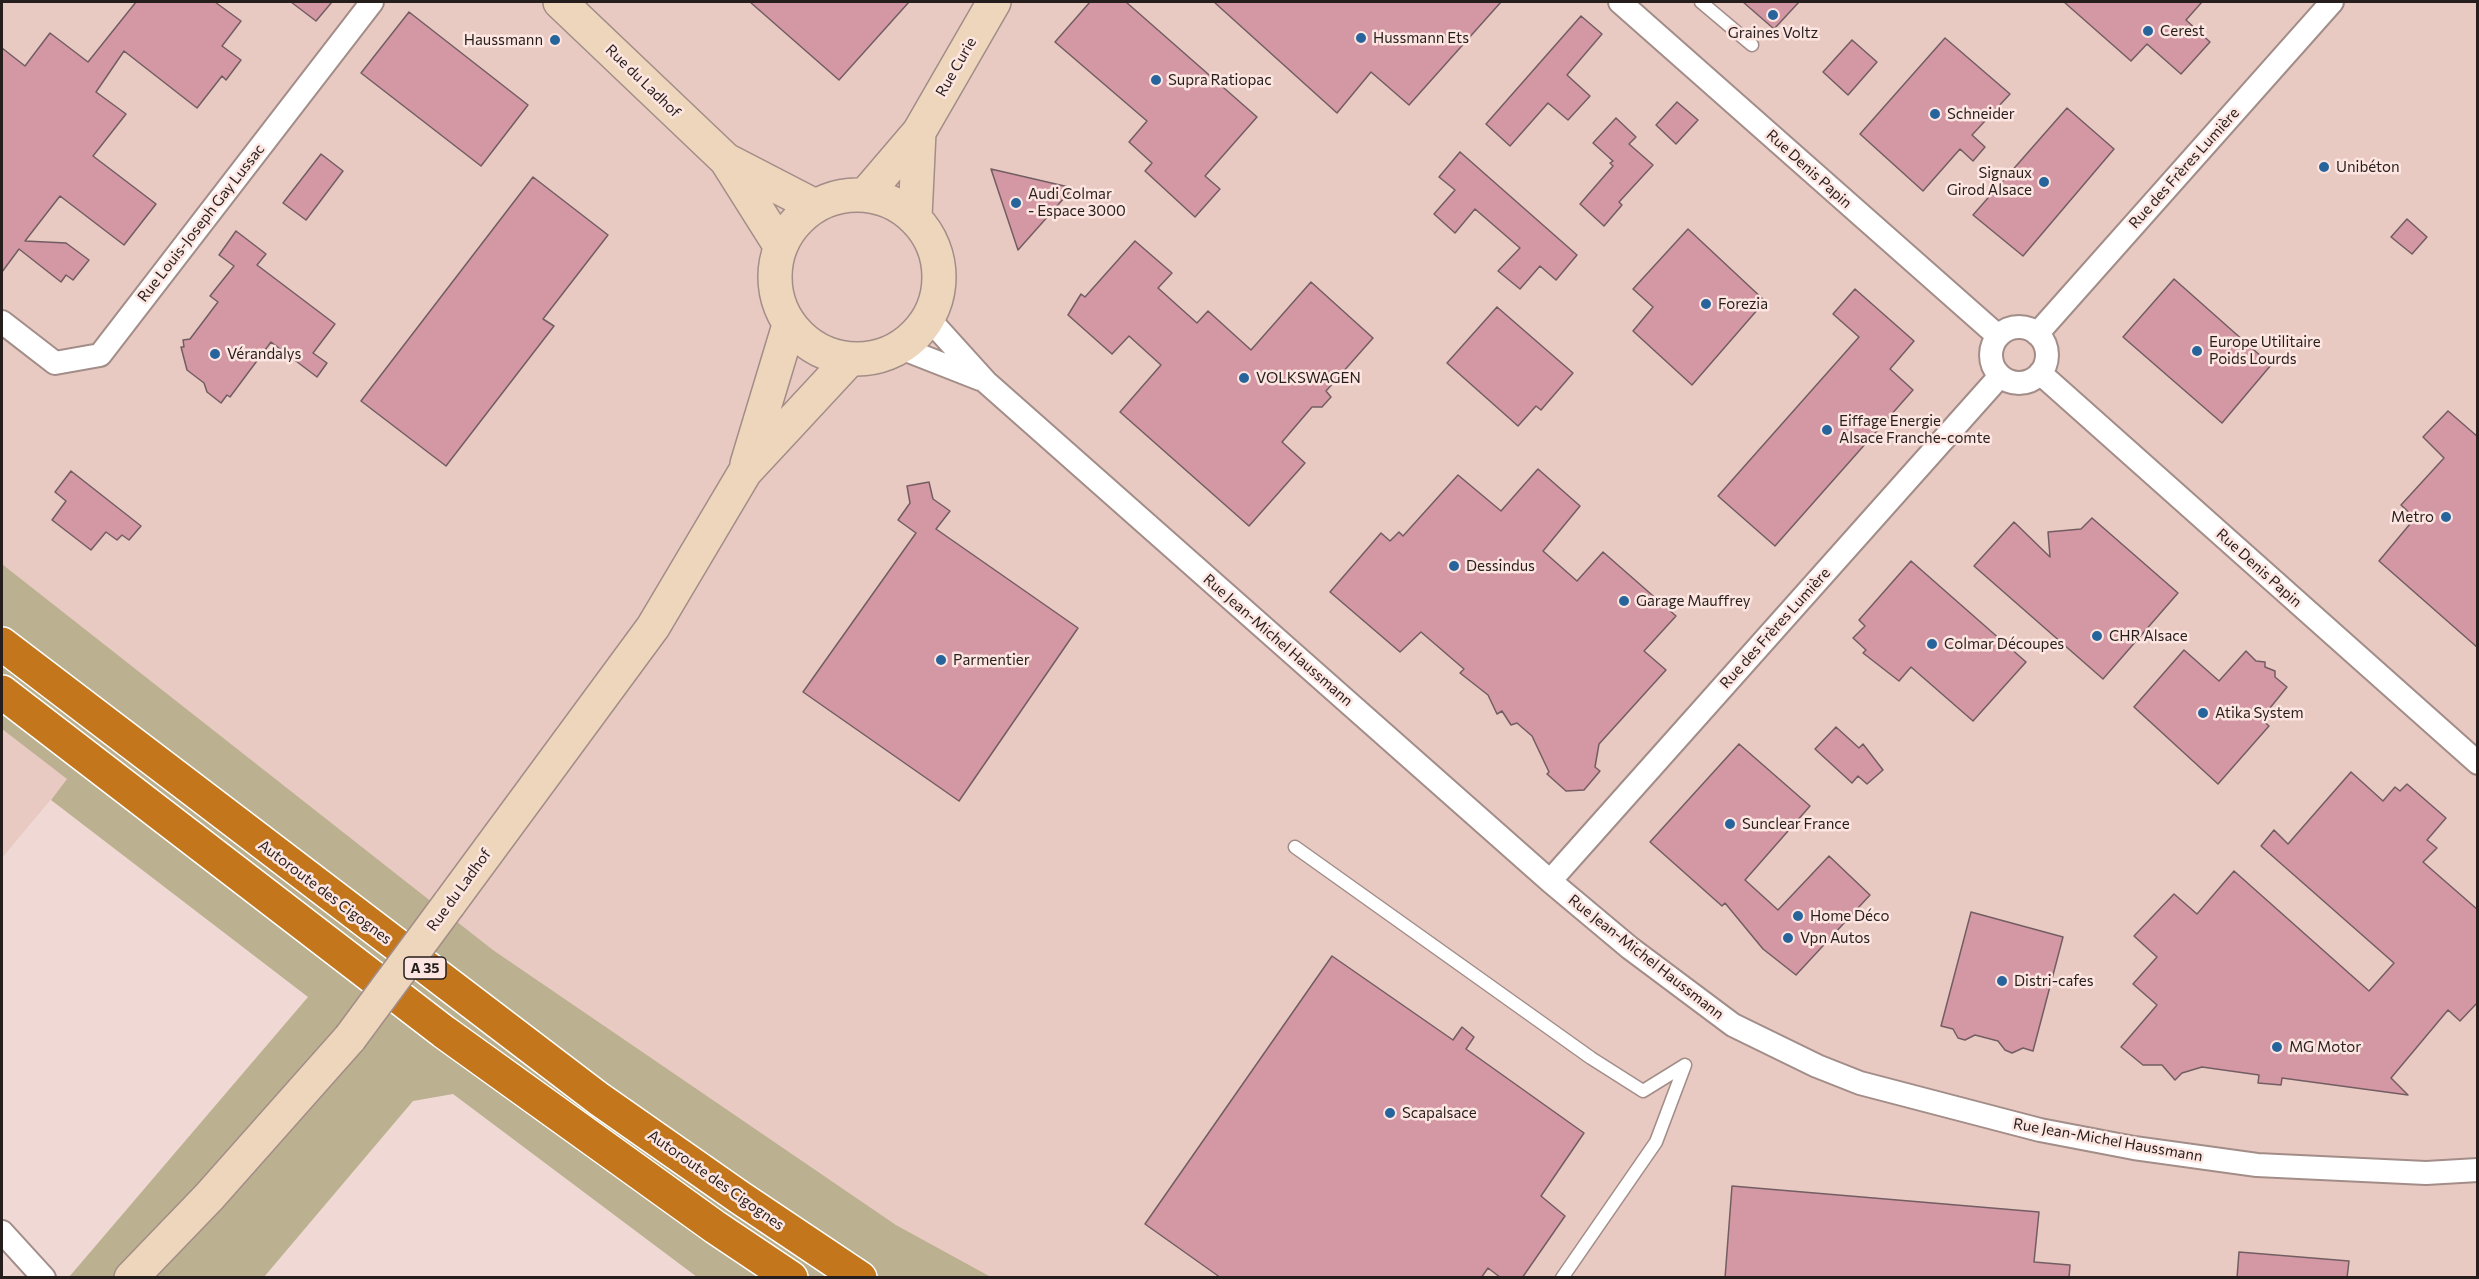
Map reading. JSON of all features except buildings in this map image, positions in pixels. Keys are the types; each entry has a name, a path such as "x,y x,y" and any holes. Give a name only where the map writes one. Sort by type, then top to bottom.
{"highway":[{"name":"Autoroute des Cigognes","path":"2,644 599,1099 860,1278"},
{"name":"A 35","path":"2,692 453,1039 705,1220 791,1278"}],"main road":[{"name":"Rue du Ladhof","path":"560,2 726,160 780,244"},
{"name":"Rue Curie","path":"866,194 919,132 994,2"},
{"name":"Rue Curie","path":"915,217 919,132"},
{"name":"Rue du Ladhof","path":"726,160 813,205"},
{"path":"866,194 893,201 915,217 932,240 939,266 938,293 928,319 901,348 876,358 849,360 815,349 789,325 774,286 780,244 813,205 838,195 866,194"},
{"name":"Rue du Ladhof","path":"745,472 789,325"},
{"name":"Rue du Ladhof","path":"131,1278 209,1197 350,1038 653,627 745,472 849,360"}],"street":[{"name":"Rue Louis-Joseph Gay Lussac","path":"2,322 55,363 100,355 372,2"},
{"name":"Rue Denis Papin","path":"1620,2 1998,336"},
{"name":"Rue des Frères Lumière","path":"2037,334 2332,2"},
{"name":"Rue Jean-Michel Haussmann","path":"928,319 986,382 1550,881 1630,948 1733,1025 1817,1066 1860,1083 2040,1130 2134,1148 2257,1165 2426,1173 2478,1170"},
{"path":"2017,327 2028,328 2037,334 2044,342 2047,353 2040,373 2031,380 2020,383 2000,376 1993,367 1991,357 1992,346 1998,336 2006,330 2017,327"},
{"name":"Rue Jean-Michel Haussmann","path":"901,348 986,382"},
{"name":"Rue Denis Papin","path":"2040,373 2478,763"},
{"name":"Rue des Frères Lumière","path":"1550,881 2000,376"},
{"path":"2,1232 44,1278"}],"lane":[{"path":"1701,2 1752,45"},
{"path":"1295,847 1591,1058 1643,1091 1685,1065 1656,1142 1562,1278"}],"shaded area":[{"path":"2,2 2477,2 2477,1277 991,1277 896,1225 493,950 2,564"},
{"path":"2,564 493,950 896,1225 991,1277 697,1277 453,1094 413,1101 264,1277 69,1277 308,997 51,800 67,779 2,729"},
{"path":"2,729 68,779 2,858"}],"place":[{"name":"Graines Voltz","path":"1773,15"},
{"name":"Cerest","path":"2148,31"},
{"name":"Hussmann Ets","path":"1361,38"},
{"name":"Haussmann","path":"555,40"},
{"name":"Supra Ratiopac","path":"1156,80"},
{"name":"Schneider","path":"1935,114"},
{"name":"Unibéton","path":"2324,167"},
{"name":"Signaux Girod Alsace","path":"2044,182"},
{"name":"Audi Colmar - Espace 3000","path":"1016,203"},
{"name":"Forezia","path":"1706,304"},
{"name":"Europe Utilitaire Poids Lourds","path":"2197,351"},
{"name":"Vérandalys","path":"215,354"},
{"name":"VOLKSWAGEN","path":"1244,378"},
{"name":"Eiffage Energie Alsace Franche-comte","path":"1827,430"},
{"name":"Metro","path":"2446,517"},
{"name":"Dessindus","path":"1454,566"},
{"name":"Garage Mauffrey","path":"1624,601"},
{"name":"CHR Alsace","path":"2097,636"},
{"name":"Colmar Découpes","path":"1932,644"},
{"name":"Parmentier","path":"941,660"},
{"name":"Atika System","path":"2203,713"},
{"name":"Sunclear France","path":"1730,824"},
{"name":"Home Déco","path":"1798,916"},
{"name":"Vpn Autos","path":"1788,938"},
{"name":"Distri-cafes","path":"2002,981"},
{"name":"MG Motor","path":"2277,1047"},
{"name":"Scapalsace","path":"1390,1113"}]}
